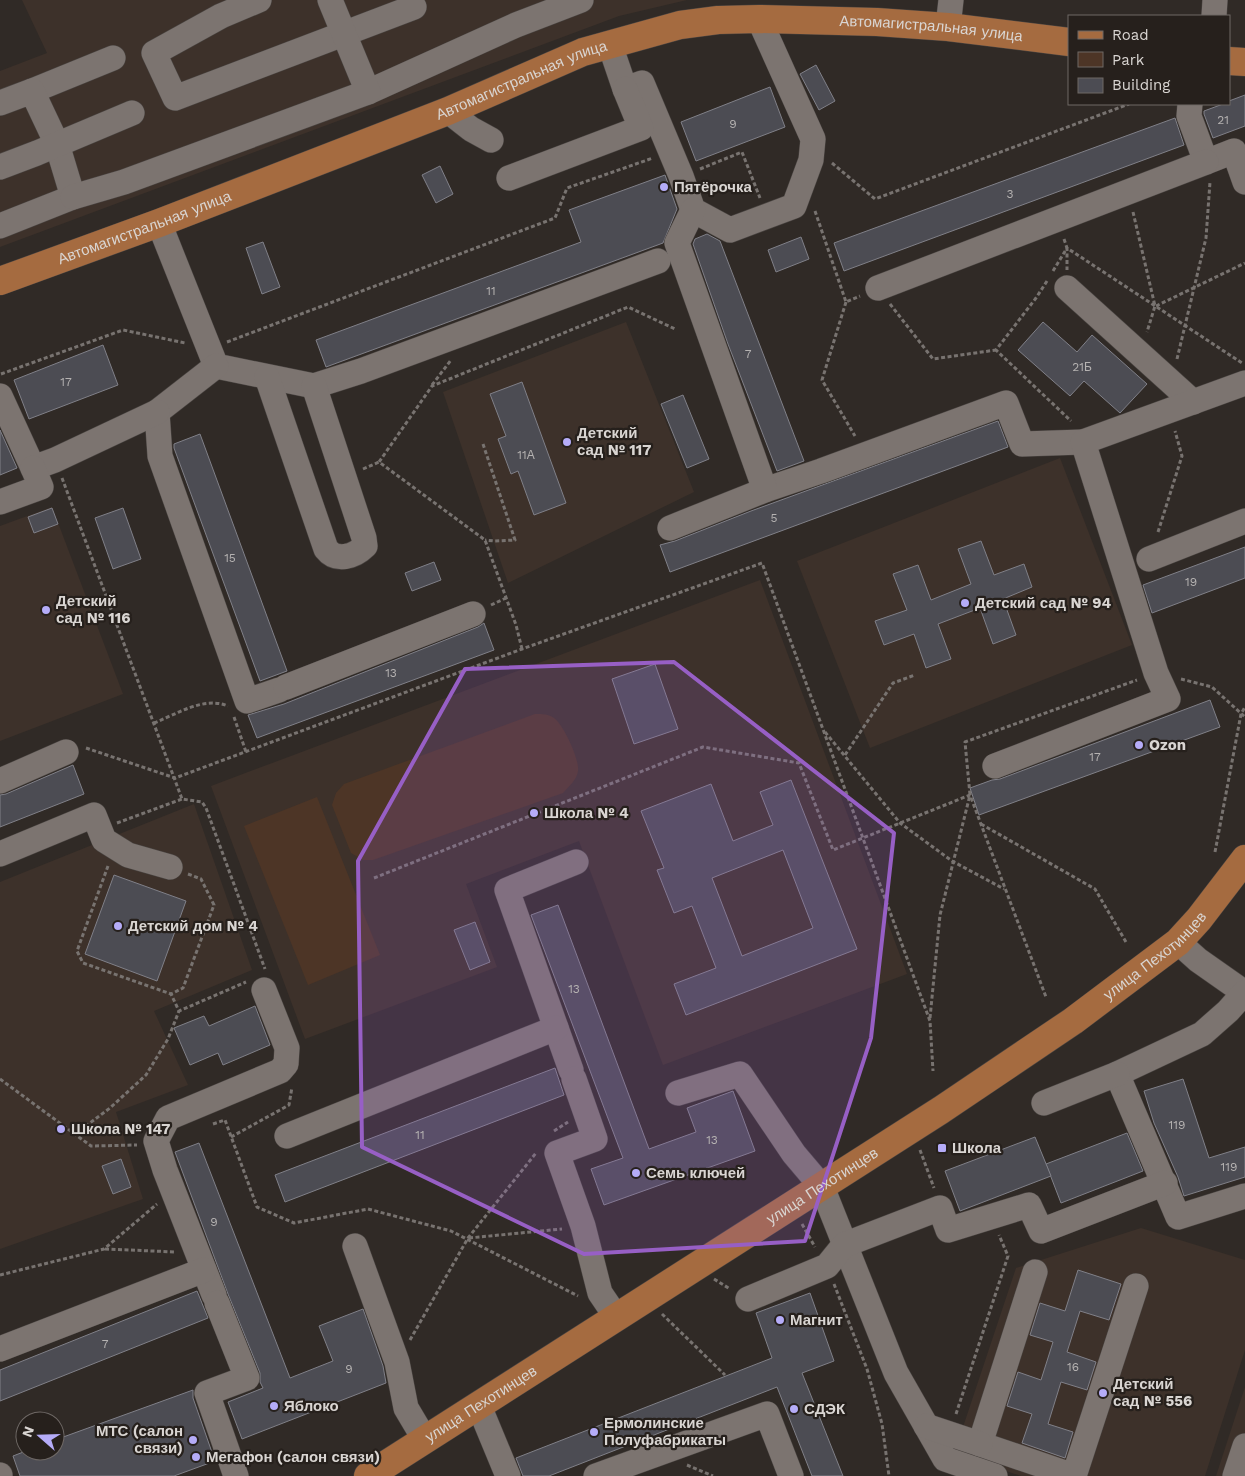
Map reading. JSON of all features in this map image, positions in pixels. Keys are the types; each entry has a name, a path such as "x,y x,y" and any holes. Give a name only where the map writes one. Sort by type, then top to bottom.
{"main road":[{"name":"Автомагистральная улица","path":"0,281 159,223 448,111 583,52 680,25 718,20 759,19 877,22 948,27 1068,42"},
{"path":"1230,61 1245,62"},
{"name":"улица Пехотинцев","path":"368,1476 822,1187 941,1110 1073,1020 1178,942 1199,919 1245,859"}],"street":[{"path":"259,0 221,16 154,53 174,98 414,7"},
{"path":"330,0 368,92"},
{"path":"0,226 74,197 124,182 368,92 516,25 581,0"},
{"path":"948,27 952,0"},
{"path":"1214,15 1215,0"},
{"path":"625,89 642,83 694,210 730,230 794,206 811,160 812,139 759,19"},
{"path":"509,178 641,128 610,45"},
{"path":"0,103 113,58"},
{"path":"32,91 57,144 74,197"},
{"path":"1190,105 1189,116 1209,161"},
{"path":"448,111 471,129 491,140"},
{"path":"0,167 132,113"},
{"path":"878,288 1234,151 1245,182"},
{"path":"694,210 677,243 765,490"},
{"path":"159,223 212,357 267,377 314,386 361,371 658,261"},
{"path":"1067,288 1193,402"},
{"path":"44,464 156,412 212,357"},
{"path":"267,377 326,549 330,555 340,558 357,553 365,546 364,538 314,386"},
{"path":"670,528 765,490 1006,402 1022,444 1083,442 1245,383"},
{"path":"0,396 44,464 41,487 0,502"},
{"path":"156,412 160,456 238,704 473,614"},
{"path":"995,766 1168,699 1156,673 1083,442"},
{"path":"1149,559 1245,521"},
{"path":"0,781 66,752"},
{"path":"0,854 94,815 104,840 128,856 170,867"},
{"path":"576,862 507,890 595,1139 557,1152 583,1226 600,1293 616,1318"},
{"path":"1044,1103 1117,1074 1202,1034 1245,993 1198,960 1178,942"},
{"path":"236,1476 208,1394 247,1378 165,1170 156,1141 168,1118 280,1071 286,1064 287,1048 260,981"},
{"path":"288,1136 556,1028"},
{"path":"678,1093 740,1074 794,1154 822,1187 896,1373 945,1459 995,1476"},
{"path":"1117,1074 1178,1217 1245,1196"},
{"path":"748,1299 827,1266 844,1245 940,1208 948,1230 1029,1205 1041,1231 1165,1183"},
{"path":"355,1246 397,1362 406,1408 425,1440"},
{"path":"0,1349 201,1262"},
{"path":"980,1444 1035,1272"},
{"path":"926,1426 1074,1476 1136,1286"},
{"path":"479,1406 508,1476"},
{"path":"596,1476 767,1414 791,1476"},
{"path":"1235,1476 1245,1446"}],"path":[{"path":"829,161 875,199 1125,105"},
{"path":"0,374 123,330 212,357 555,218 567,188 671,152"},
{"path":"681,176 742,152 768,216"},
{"path":"1171,382 1206,238 1209,161"},
{"path":"1128,192 1155,306 1140,353"},
{"path":"812,202 846,302 822,380 865,455"},
{"path":"1058,219 1068,248 1245,364"},
{"path":"1155,306 1245,262"},
{"path":"846,302 878,288 933,360 996,350"},
{"path":"483,444 515,540 494,542 485,540 379,462 432,386 628,307 676,329"},
{"path":"1149,559 1182,456 1168,411"},
{"path":"44,464 154,722 182,799"},
{"path":"485,540 516,625 522,649"},
{"path":"175,778 522,649 762,564 930,1021"},
{"path":"1046,996 970,795 965,742 1156,673 1212,687 1245,717"},
{"path":"845,756 893,684 915,675"},
{"path":"154,722 206,702 238,704 246,752"},
{"path":"1215,852 1242,714 1245,707"},
{"path":"823,730 900,823 952,861 1004,889"},
{"path":"374,878 703,747 799,763 833,850 970,795"},
{"path":"933,1071 930,1021 940,915 970,795"},
{"path":"100,829 182,799 202,802 206,808 260,981 179,1011"},
{"path":"980,824 1095,889 1126,942"},
{"path":"75,1134 110,1108 146,1075 168,1039 179,1011 171,994 83,963 77,952 108,866 128,856"},
{"path":"170,867 201,879 214,905 183,988 171,994"},
{"path":"0,1078 91,1146 148,1145 156,1141"},
{"path":"231,1137 289,1105 292,1085"},
{"path":"549,1137 555,1129 586,1113"},
{"path":"208,1126 225,1120 258,1207 294,1223 368,1209 452,1231 579,1296"},
{"path":"918,1145 940,1208"},
{"path":"397,1362 468,1238 537,1153"},
{"path":"104,1249 162,1199"},
{"path":"792,1206 827,1266 867,1369 882,1424 888,1476"},
{"path":"950,1434 1008,1256 992,1217"},
{"path":"468,1238 583,1226"},
{"path":"0,1275 104,1249 201,1262"},
{"path":"659,1312 725,1376"}],"highlighted area":[{"path":"674,662 894,833 871,1038 805,1241 584,1254 362,1147 358,861 465,669"}],"shaded area":[{"path":"22,0 687,0 619,16 0,247 0,71 47,53"},
{"name":"Детский сад № 117","path":"626,322 694,492 508,583 443,392"},
{"name":"Детский сад № 94","path":"1060,458 1132,645 870,748 797,561"},
{"name":"Детский сад № 116","path":"52,507 123,694 0,741 0,526"},
{"name":"Школа № 4","path":"760,580 907,974 663,1065 579,841 466,884 497,967 305,1039 211,786"},
{"path":"194,804 252,970 154,1011 188,1085 116,1112 143,1199 0,1249 0,882"},
{"name":"Детский сад № 556","path":"1141,1228 1245,1260 1245,1350 1205,1476 1021,1476 954,1454 1016,1268"},
{"path":"1245,1387 1245,1476 1216,1476"}],"green space":[{"path":"535,714 548,715 554,718 562,727 574,751 578,771 574,780 563,793 373,860 363,860 351,853 332,805 336,793 344,784"},
{"path":"317,797 380,955 308,985 244,826"}],"building":[{"path":"816,65 835,101 819,110 800,74"},
{"path":"770,87 785,127 696,161 681,122"},
{"path":"1245,95 1245,126 1213,138 1204,111 1220,105 1230,105 1230,101"},
{"path":"1175,118 1184,145 844,271 834,243"},
{"path":"440,166 453,194 436,203 422,175"},
{"path":"665,175 677,209 663,243 326,367 316,340 581,242 569,210"},
{"path":"707,234 720,241 804,461 777,471 728,344 693,244 695,239"},
{"path":"801,237 809,259 776,272 768,250"},
{"path":"263,242 280,287 262,294 246,248"},
{"path":"1043,322 1077,352 1092,335 1147,384 1120,413 1084,381 1070,396 1018,350"},
{"path":"103,345 118,385 29,419 14,380"},
{"path":"522,382 566,503 534,515 518,471 511,474 498,439 506,436 490,394"},
{"path":"683,395 709,459 687,468 661,404"},
{"path":"998,421 1008,447 670,572 660,545"},
{"path":"0,430 17,468 0,475"},
{"path":"200,434 287,671 260,681 174,448 174,444"},
{"path":"52,508 58,524 34,533 28,517"},
{"path":"123,508 141,559 113,569 95,518"},
{"path":"981,541 994,575 1024,564 1032,587 1003,599 1016,635 993,644 980,608 938,624 951,659 926,668 914,634 884,645 875,621 907,610 893,574 918,565 931,600 971,584 958,549"},
{"path":"1245,547 1245,578 1152,613 1143,585"},
{"path":"434,562 441,580 412,591 405,573"},
{"path":"484,623 494,650 257,738 248,715 284,704"},
{"path":"655,664 678,729 634,744 612,679"},
{"path":"1210,700 1220,727 979,815 970,788 1000,779"},
{"path":"73,765 84,794 0,827 0,795"},
{"path":"791,780 857,949 686,1015 674,984 716,968 692,906 674,913 657,870 664,868 641,811 711,784 733,841 773,825 760,792","holes":["783,850 813,928 742,956 712,878"]},
{"path":"114,875 186,901 157,981 85,954"},
{"path":"558,905 649,1149 696,1132 687,1108 733,1091 755,1151 604,1205 591,1169 623,1158 531,915"},
{"path":"475,922 490,962 470,970 454,930"},
{"path":"255,1006 270,1045 223,1065 218,1053 190,1065 174,1028 204,1016 209,1026"},
{"path":"555,1068 564,1095 285,1202 275,1175"},
{"path":"1183,1079 1209,1158 1245,1147 1245,1177 1184,1196 1178,1177 1154,1123 1144,1091"},
{"path":"1127,1133 1143,1171 1061,1203 1046,1164"},
{"path":"1035,1137 1051,1176 960,1211 945,1171"},
{"path":"199,1143 290,1378 333,1361 319,1326 363,1309 383,1366 386,1383 242,1439 228,1402 263,1388 260,1382 260,1373 228,1294 175,1152"},
{"path":"121,1159 131,1187 113,1194 102,1166"},
{"path":"1078,1270 1121,1284 1109,1320 1080,1311 1067,1352 1096,1362 1087,1390 1061,1382 1048,1424 1073,1432 1065,1458 1022,1443 1032,1414 1007,1406 1018,1372 1041,1380 1053,1342 1030,1335 1040,1303 1065,1311"},
{"path":"197,1291 208,1318 0,1401 0,1370"},
{"path":"810,1293 834,1361 802,1373 843,1476 812,1476 777,1387 549,1476 523,1476 516,1458 772,1358 756,1313"},
{"path":"193,1390 193,1398 215,1461 174,1476 20,1476 13,1456 15,1455 15,1461 65,1461 65,1436"}],"place":[{"name":"Пятёрочка","path":"664,187"},
{"name":"Детский сад № 117","path":"567,442"},
{"name":"Детский сад № 94","path":"965,603"},
{"name":"Детский сад № 116","path":"46,610"},
{"name":"Ozon","path":"1139,745"},
{"name":"Школа № 4","path":"534,813"},
{"name":"Детский дом № 4","path":"118,926"},
{"name":"Школа № 147","path":"61,1129"},
{"name":"Школа","path":"942,1148"},
{"name":"Семь ключей","path":"636,1173"},
{"name":"Магнит","path":"780,1320"},
{"name":"Детский сад № 556","path":"1103,1393"},
{"name":"Яблоко","path":"274,1406"},
{"name":"СДЭК","path":"794,1409"},
{"name":"Ермолинские Полуфабрикаты","path":"594,1432"},
{"name":"МТС (салон связи)","path":"193,1440"},
{"name":"Мегафон (салон связи)","path":"196,1457"}]}
